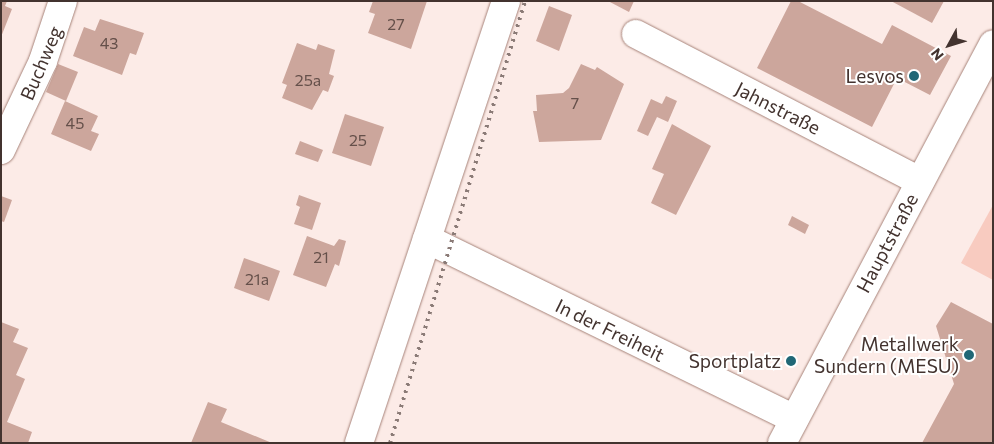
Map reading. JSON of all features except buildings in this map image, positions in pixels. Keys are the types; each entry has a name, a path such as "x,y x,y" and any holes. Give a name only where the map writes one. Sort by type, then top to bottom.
{"street":[{"name":"Buchweg","path":"1,150 43,61 63,1"},
{"path":"359,443 506,1"},
{"name":"Jahnstraße","path":"636,34 920,181"},
{"name":"Hauptstraße","path":"788,431 993,44"},
{"name":"In der Freiheit","path":"427,239 788,431"}],"shaded area":[{"path":"993,205 993,280 961,263"}],"railway":[{"path":"390,443 525,1"}],"place":[{"name":"Lesvos","path":"914,76"},
{"name":"Metallwerk Sundern (MESU)","path":"969,355"},
{"name":"Sportplatz","path":"791,361"}]}
